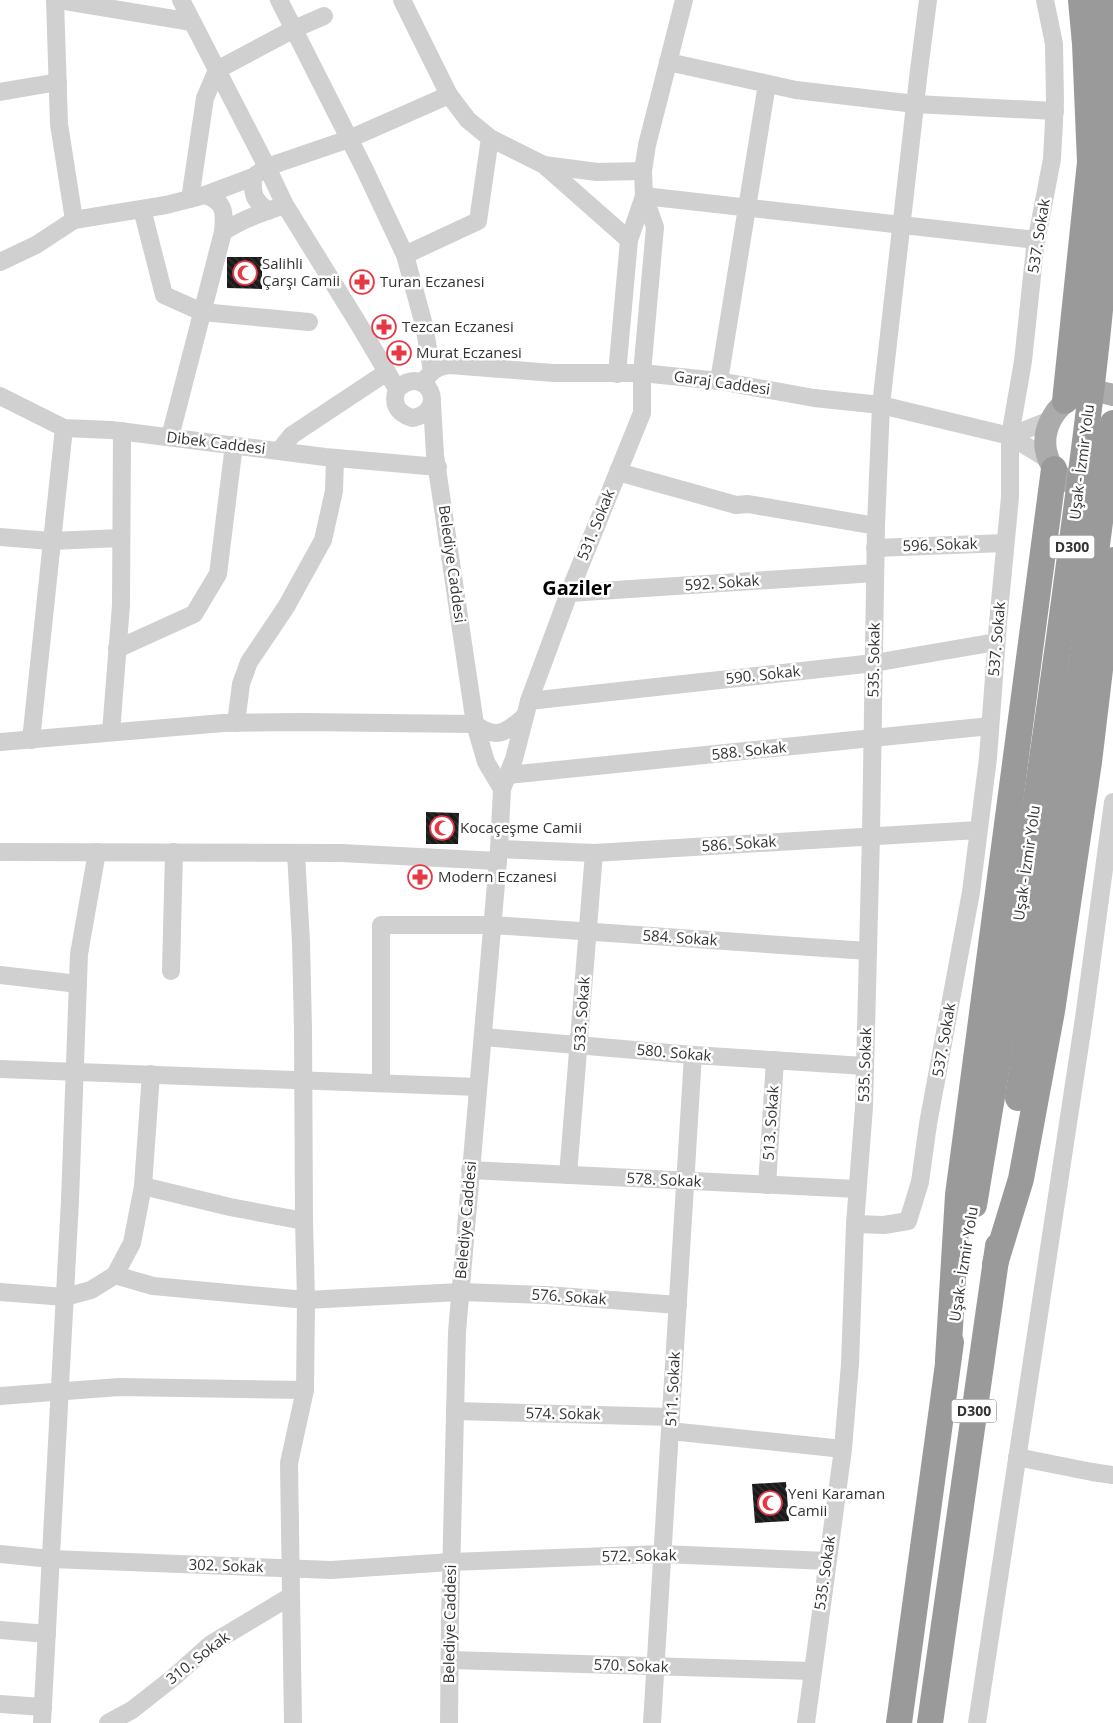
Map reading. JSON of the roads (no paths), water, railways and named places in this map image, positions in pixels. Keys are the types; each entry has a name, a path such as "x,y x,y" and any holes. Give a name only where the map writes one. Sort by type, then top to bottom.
{"highway":[{"path":"1058,410 1090,162 1085,44 1081,0"},
{"name":"Uşak - İzmir Yolu","path":"900,1723 948,1360 993,1091 1052,691 1087,433 1108,224 1110,81 1102,0"},
{"name":"Uşak - İzmir Yolu","path":"930,1723 1082,659 1113,423"},
{"path":"948,1360 958,1195 1052,464"},
{"path":"995,1264 1021,1179 1052,1011 1089,762 1113,560"}],"main road":[{"path":"1113,395 1091,391 1077,394 1058,410 1046,433 1046,446 1052,464 1065,480 1078,488 1093,490 1113,486"}],"street":[{"path":"74,220 59,124 57,0 192,22"},
{"path":"181,0 217,70 277,208 397,389"},
{"path":"279,0 405,255 424,325 427,377 432,403 426,413 412,418"},
{"path":"402,0 449,95 468,120 490,138 544,165 629,240"},
{"path":"616,374 629,240 644,196 643,171 647,145 684,0"},
{"name":"535. Sokak","path":"806,1723 843,1449 850,1364 854,1224 864,1106 876,526 881,405 928,0"},
{"name":"537. Sokak","path":"854,1224 884,1225 908,1221 920,1182 928,1124 971,892 990,726 1010,498 1010,436 1023,361 1036,240 1052,159 1055,111 1054,44 1045,0"},
{"path":"198,197 205,98 217,70 294,29 324,16"},
{"path":"668,62 796,90 915,104 1055,111"},
{"path":"0,92 58,82"},
{"path":"719,381 767,84"},
{"path":"0,262 36,245 74,220 142,209 198,197 349,139 449,95"},
{"path":"405,255 478,221 490,138"},
{"path":"544,165 597,172 643,171"},
{"path":"260,172 252,190 256,199 259,204 277,208"},
{"path":"644,196 1036,240"},
{"name":"531. Sokak","path":"505,782 514,759 526,709 569,593 642,413 642,373 655,227 644,196"},
{"path":"170,438 223,232 224,217 222,205 215,198 198,197"},
{"path":"223,232 232,226 277,208"},
{"path":"142,209 164,295 202,312 309,322"},
{"name":"Garaj Caddesi","path":"427,377 441,365 450,365 554,373 642,373 719,381 814,398 881,405 1010,436 1052,464"},
{"path":"279,451 292,434 387,372"},
{"path":"427,377 405,382 397,389 394,400 401,413 412,418 436,461"},
{"name":"Dibek Caddesi","path":"0,396 64,428 122,431 335,458 436,461"},
{"name":"Belediye Caddesi","path":"432,403 436,461 474,724 486,762 505,782 457,1332 449,1723"},
{"path":"1010,436 1058,410"},
{"path":"31,740 64,428"},
{"path":"111,732 121,606 122,431"},
{"path":"118,649 194,614 218,574 234,445"},
{"path":"236,723 242,684 249,662 286,608 323,540 334,492 335,458"},
{"path":"618,472 736,505 748,504 876,526"},
{"path":"0,537 51,541 121,538"},
{"name":"596. Sokak","path":"876,548 1005,543"},
{"name":"592. Sokak","path":"569,593 875,573"},
{"name":"590. Sokak","path":"526,709 874,663 996,642"},
{"path":"0,742 236,723 474,724 485,732 499,733 510,730 526,709"},
{"name":"588. Sokak","path":"505,782 990,726"},
{"path":"977,1723 1084,1018 1113,802"},
{"name":"586. Sokak","path":"0,852 498,855 594,853 978,830"},
{"path":"0,1704 43,1715 60,1391 79,954 97,852"},
{"path":"172,971 174,852"},
{"path":"293,1723 289,1463 305,1390 306,1300 302,1080 303,1030 296,853"},
{"name":"533. Sokak","path":"568,1175 594,853"},
{"name":"584. Sokak","path":"381,1083 381,925 492,925 868,951"},
{"path":"0,975 78,984"},
{"name":"580. Sokak","path":"483,1037 693,1055 865,1066"},
{"name":"511. Sokak","path":"652,1723 693,1055"},
{"name":"513. Sokak","path":"767,1185 775,1060"},
{"path":"0,1069 478,1087"},
{"path":"0,1292 64,1297 91,1290 115,1275 132,1243 143,1186 151,1074"},
{"name":"578. Sokak","path":"470,1170 857,1189"},
{"path":"143,1186 230,1207 304,1221"},
{"name":"576. Sokak","path":"115,1275 152,1286 306,1300 460,1292 546,1295 678,1305"},
{"path":"0,1396 119,1387 305,1390"},
{"name":"574. Sokak","path":"455,1412 671,1424 843,1449"},
{"path":"1017,1457 1113,1474"},
{"name":"302. Sokak","path":"0,1554 51,1558 331,1570 451,1562"},
{"name":"572. Sokak","path":"451,1562 662,1554 827,1561"},
{"name":"310. Sokak","path":"108,1723 139,1704 174,1677 211,1644 291,1596"},
{"path":"0,1630 47,1634"},
{"name":"570. Sokak","path":"450,1660 812,1671"}],"place":[{"name":"Salihli Çarşı Camii","path":"245,273"},
{"name":"Turan Eczanesi","path":"362,282"},
{"name":"Tezcan Eczanesi","path":"384,327"},
{"name":"Murat Eczanesi","path":"399,353"},
{"name":"Kocaçeşme Camii","path":"442,828"},
{"name":"Modern Eczanesi","path":"420,877"},
{"name":"Yeni Karaman Camii","path":"770,1503"}],"district":[{"name":"Gaziler","path":"577,588"}]}
